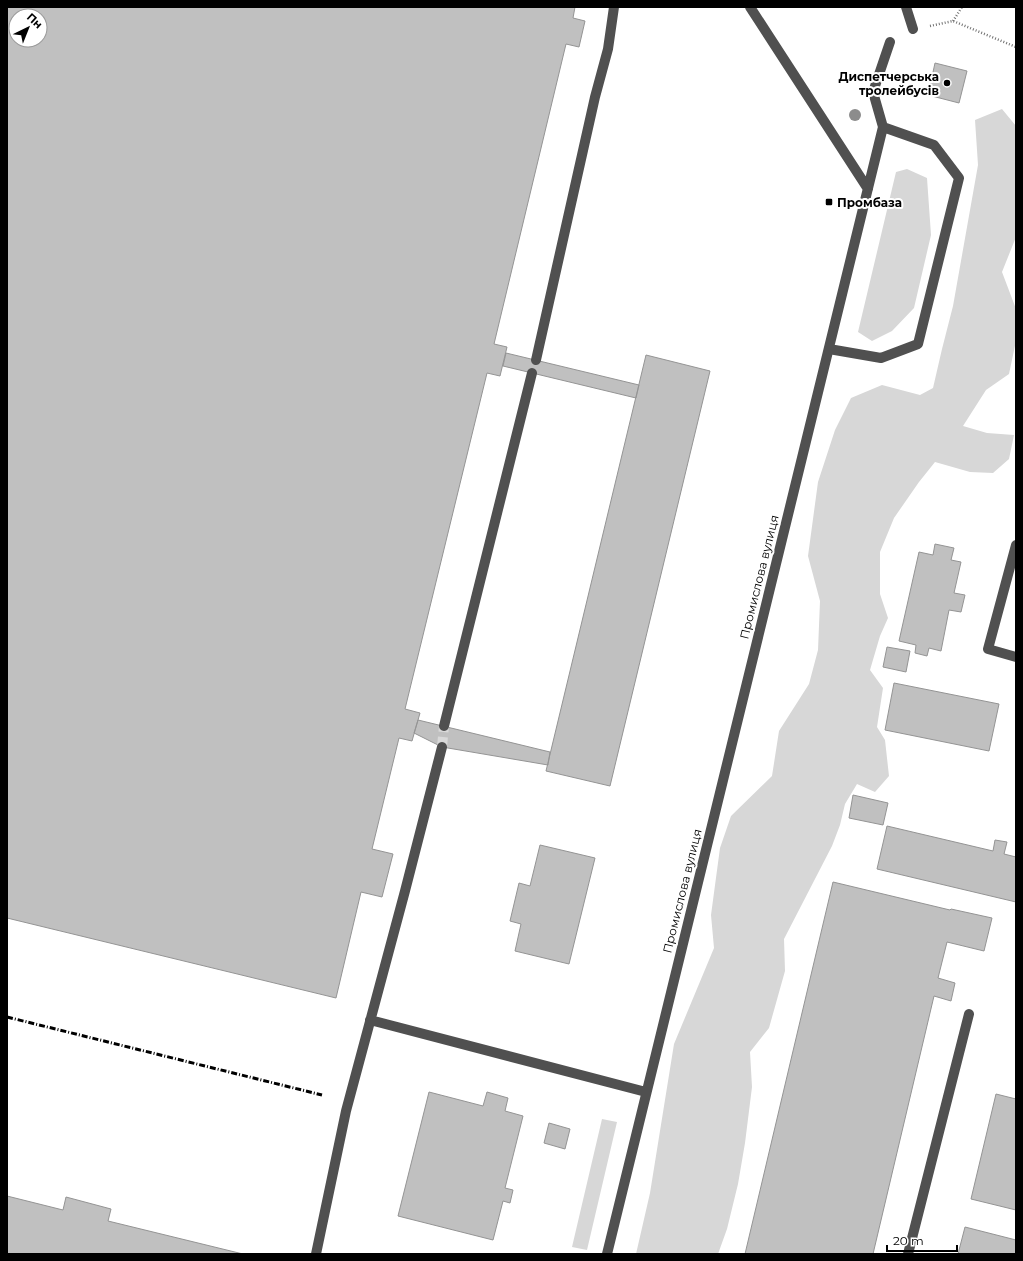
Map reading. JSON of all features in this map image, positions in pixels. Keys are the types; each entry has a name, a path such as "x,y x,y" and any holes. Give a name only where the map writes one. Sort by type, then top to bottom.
{"street":[{"path":"536,360 594,97 608,49 614,7"},
{"path":"750,7 868,189"},
{"path":"906,7 913,29"},
{"name":"Промислова вулиця","path":"607,1254 883,127 873,92 890,42"},
{"path":"829,348 881,358 918,344 959,178 934,145 883,127"},
{"path":"444,726 532,373"},
{"path":"1016,545 988,650 1016,657"},
{"path":"316,1254 346,1111 442,747"},
{"path":"908,1254 969,1014"},
{"path":"370,1020 646,1092"}],"path":[{"path":"953,21 962,7"},
{"path":"913,29 953,21 1016,47"}],"shaded area":[{"path":"1002,109 1016,126 1016,237 1002,272 1016,309 1016,341 1009,374 986,390 963,426 987,433 1014,435 1009,459 993,473 970,472 935,462 894,518 880,552 880,594 888,618 880,636 870,670 883,688 877,727 885,740 889,776 875,792 857,784 845,804 840,825 832,846 784,939 785,971 769,1028 750,1052 752,1087 745,1143 738,1184 727,1229 718,1254 636,1254 650,1193 674,1044 714,948 711,915 720,848 731,816 772,776 779,731 809,684 818,650 820,601 808,556 818,482 835,430 851,398 882,385 920,395 933,388 953,306 978,165 975,120"},
{"path":"907,169 927,178 931,235 914,308 892,331 872,341 858,332 896,172"},
{"path":"602,1119 617,1122 587,1250 572,1247"}],"building":[{"path":"7,7 575,7 573,18 585,21 579,47 566,44 494,344 507,347 500,376 487,373 405,709 420,713 412,741 399,738 372,849 393,854 382,897 361,892 336,998 7,918"},
{"name":"Диспетчерська тролейбусів","path":"935,63 967,71 959,103 928,95"},
{"path":"506,353 639,385 636,398 503,366"},
{"path":"646,355 710,371 610,786 546,771"},
{"path":"935,544 954,548 951,560 961,562 954,593 965,595 961,612 949,610 941,651 929,648 927,656 915,653 916,645 899,641 919,552 933,555"},
{"path":"887,647 910,651 906,672 883,667"},
{"path":"894,683 999,704 989,751 885,730"},
{"path":"418,720 550,752 548,765 442,747 414,733"},
{"path":"853,795 888,803 883,825 849,818"},
{"path":"887,826 993,851 995,840 1007,842 1004,854 1016,857 1016,902 877,869"},
{"path":"540,845 595,858 569,964 515,951 521,924 510,921 519,883 530,886"},
{"path":"833,882 950,910 992,918 984,951 947,942 938,978 955,983 951,1001 934,996 873,1254 745,1254"},
{"path":"429,1092 483,1106 487,1092 508,1098 505,1111 523,1116 505,1188 513,1190 510,1203 503,1201 493,1240 398,1216"},
{"path":"996,1094 1016,1099 1016,1210 971,1199"},
{"path":"549,1123 570,1129 565,1149 544,1143"},
{"path":"7,1196 63,1210 66,1197 111,1209 108,1221 243,1254 7,1254"},
{"path":"965,1227 1016,1240 1016,1254 958,1254"}],"tunnel":[{"path":"442,747 444,726"}],"railway":[{"path":"7,1017 322,1095"}],"place":[{"name":"Диспетчерська тролейбусів","path":"947,83"},
{"name":"Промбаза","path":"829,202"}]}
